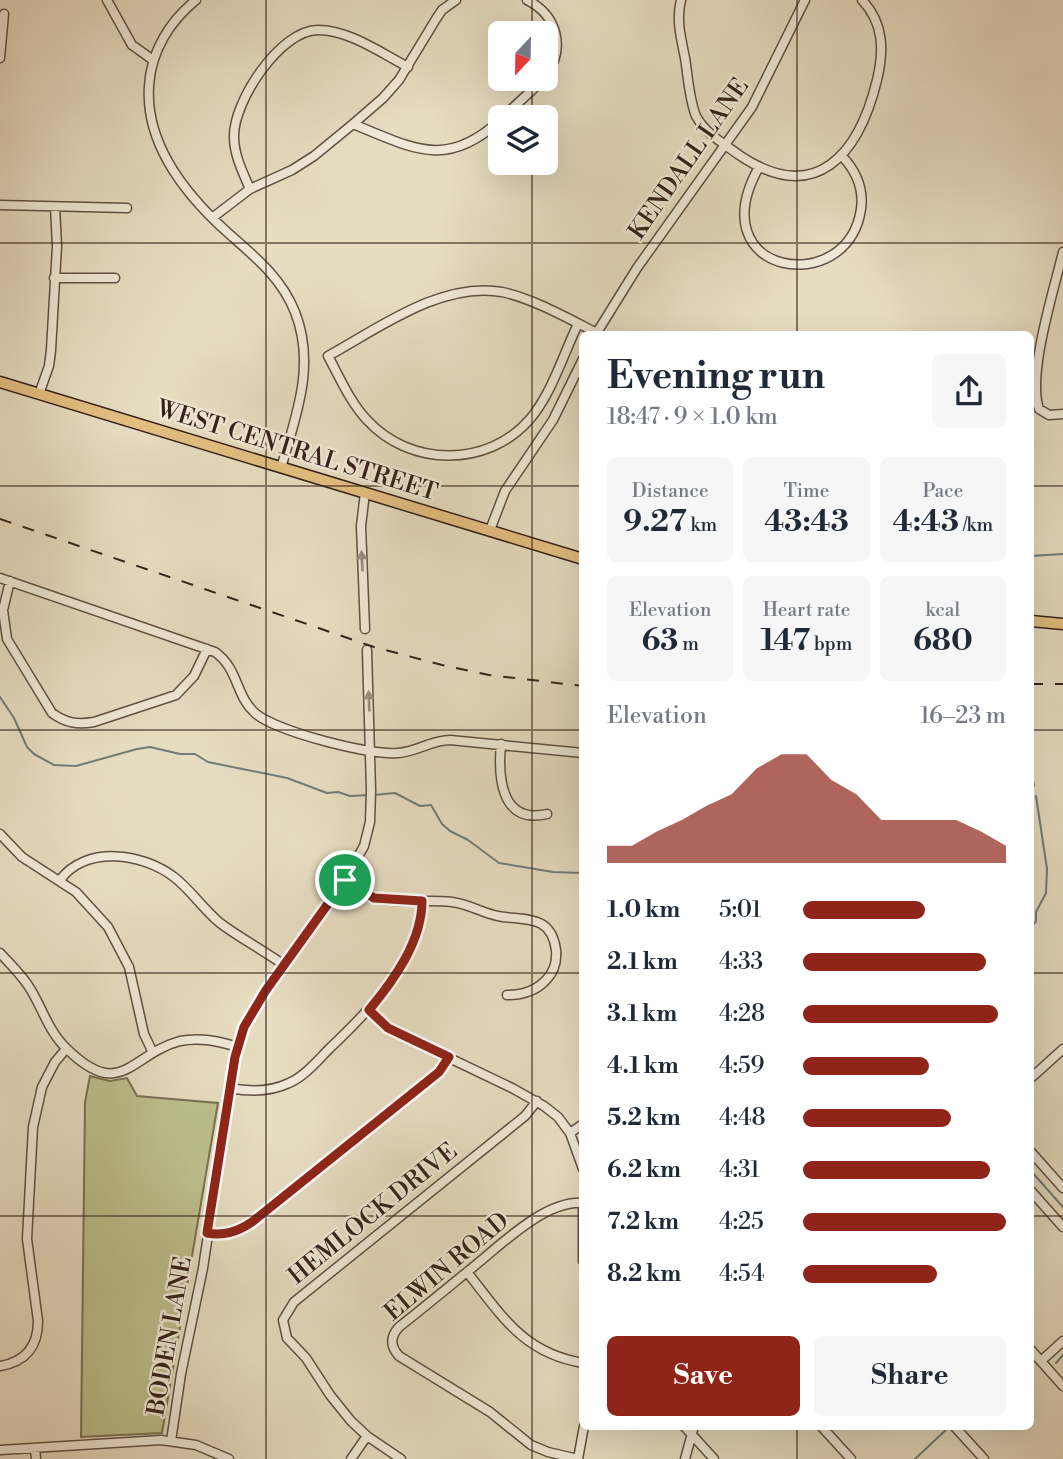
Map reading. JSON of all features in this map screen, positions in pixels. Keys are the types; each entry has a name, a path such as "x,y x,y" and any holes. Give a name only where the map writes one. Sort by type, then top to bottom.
{"main road":[{"name":"WEST CENTRAL STREET","path":"0,382 579,558"},
{"path":"1034,621 1061,624"}],"street":[{"path":"107,0 132,45 153,60"},
{"path":"197,0 176,19 153,60 149,95 154,131 178,178 212,218 274,276 290,300 300,328 305,356 304,383 281,468"},
{"path":"212,218 250,189 297,167 383,98 408,67 442,10 456,0"},
{"path":"527,0 548,15 552,21"},
{"path":"681,0 678,24 694,110 702,125 759,167 777,174 803,176 819,171 842,156 867,112 881,59 882,42 877,22 862,0"},
{"name":"KENDALL LANE","path":"597,331 637,268 759,96 805,0"},
{"path":"0,58 4,13"},
{"path":"250,189 235,148 234,125 254,81 293,37 307,31 337,33 408,67"},
{"path":"516,105 531,91"},
{"path":"353,124 412,147 452,150 468,145 488,131"},
{"path":"759,167 748,188 744,206 744,225 750,241 761,253 776,261 809,264 842,248 852,236 859,220 862,202 859,183 851,166 842,156"},
{"path":"0,205 127,208"},
{"path":"39,394 49,366 57,246 55,207"},
{"path":"1063,252 1037,365 1035,386 1038,409 1049,415 1063,414"},
{"path":"54,278 115,278"},
{"path":"578,324 546,393 531,417 499,444 464,455 426,453 390,439 374,427 360,411 328,356 429,302 449,294 471,290 512,295 578,324 592,331"},
{"path":"490,530 505,491 553,421 579,367"},
{"path":"365,493 360,526 365,629"},
{"path":"0,578 207,649 229,664 248,705 260,717 283,727 370,751 405,752 442,740 579,753"},
{"path":"10,582 3,610 7,639 52,713 63,720 82,724 94,722 176,695 194,676 207,649"},
{"name":"BODEN LANE","path":"171,1441 181,1374 203,1268 238,1047 248,1018 345,880 364,846 370,822 367,650"},
{"path":"501,744 499,776 507,799 525,813 539,816 547,814"},
{"path":"0,834 22,857 60,880 90,905 117,942 129,967 144,1034 153,1053"},
{"path":"60,880 73,866 97,858 124,857 152,865 176,878 225,926 284,965"},
{"path":"345,880 374,898 456,902 496,916 528,918 540,924 549,932 555,944 556,958 549,977 530,992 508,995"},
{"path":"230,1088 261,1091 294,1080 369,1010 415,940 421,923 422,901"},
{"path":"0,953 30,988 50,1028 66,1049 95,1070 110,1073 131,1068 153,1053 190,1040 209,1040 238,1047"},
{"path":"369,1010 388,1028 537,1101 558,1117 570,1133 579,1158"},
{"path":"0,1366 26,1356 38,1335 27,1239 33,1127 42,1087 66,1049"},
{"path":"1034,1075 1063,1049"},
{"path":"207,1233 224,1235 252,1222 439,1072 449,1057"},
{"name":"HEMLOCK DRIVE","path":"401,1459 367,1436 337,1405 306,1358 287,1338 283,1326 285,1313 294,1302 525,1116 537,1101"},
{"path":"570,1133 579,1127"},
{"path":"1034,1155 1063,1188"},
{"path":"1034,1194 1063,1227"},
{"name":"ELWIN ROAD","path":"578,1459 531,1445 490,1412 395,1352 391,1343 399,1327 541,1215 565,1205 579,1204"},
{"path":"467,1272 520,1337 556,1357 579,1362"},
{"path":"1041,1361 1063,1342"},
{"path":"1034,1353 1063,1386"},
{"path":"578,1459 583,1430"},
{"path":"685,1459 690,1430"},
{"path":"691,1430 713,1459"},
{"path":"825,1430 851,1459"},
{"path":"958,1430 984,1459"},
{"path":"351,1459 367,1436"},
{"path":"0,1450 171,1441 196,1445 229,1459"},
{"path":"35,1448 36,1459"}],"green space":[{"path":"90,1076 110,1081 127,1078 137,1096 218,1103 162,1433 81,1437 85,1102"}],"waterway":[{"path":"1034,556 1063,554"},
{"path":"0,697 14,718 27,747 54,765 76,766 150,747 180,754 195,754 208,762 287,778 327,793 369,795"},
{"path":"374,795 395,793 420,806 431,805 442,824 450,831 468,840 499,863 553,872 579,873"},
{"path":"1034,924 1036,912 1046,893 1047,869 1036,796"},
{"path":"1034,1174 1063,1207"},
{"path":"1056,1363 1063,1355"},
{"path":"915,1459 946,1430"}],"railway":[{"path":"0,519 374,647 489,675 579,686"},
{"path":"1034,684 1063,684"}],"route":[{"path":"345,880 362,893 381,900 422,901 421,923 415,940 369,1010 388,1028 449,1057 439,1072 252,1222 224,1235 207,1233 235,1057 244,1027 266,990 345,880"}]}
